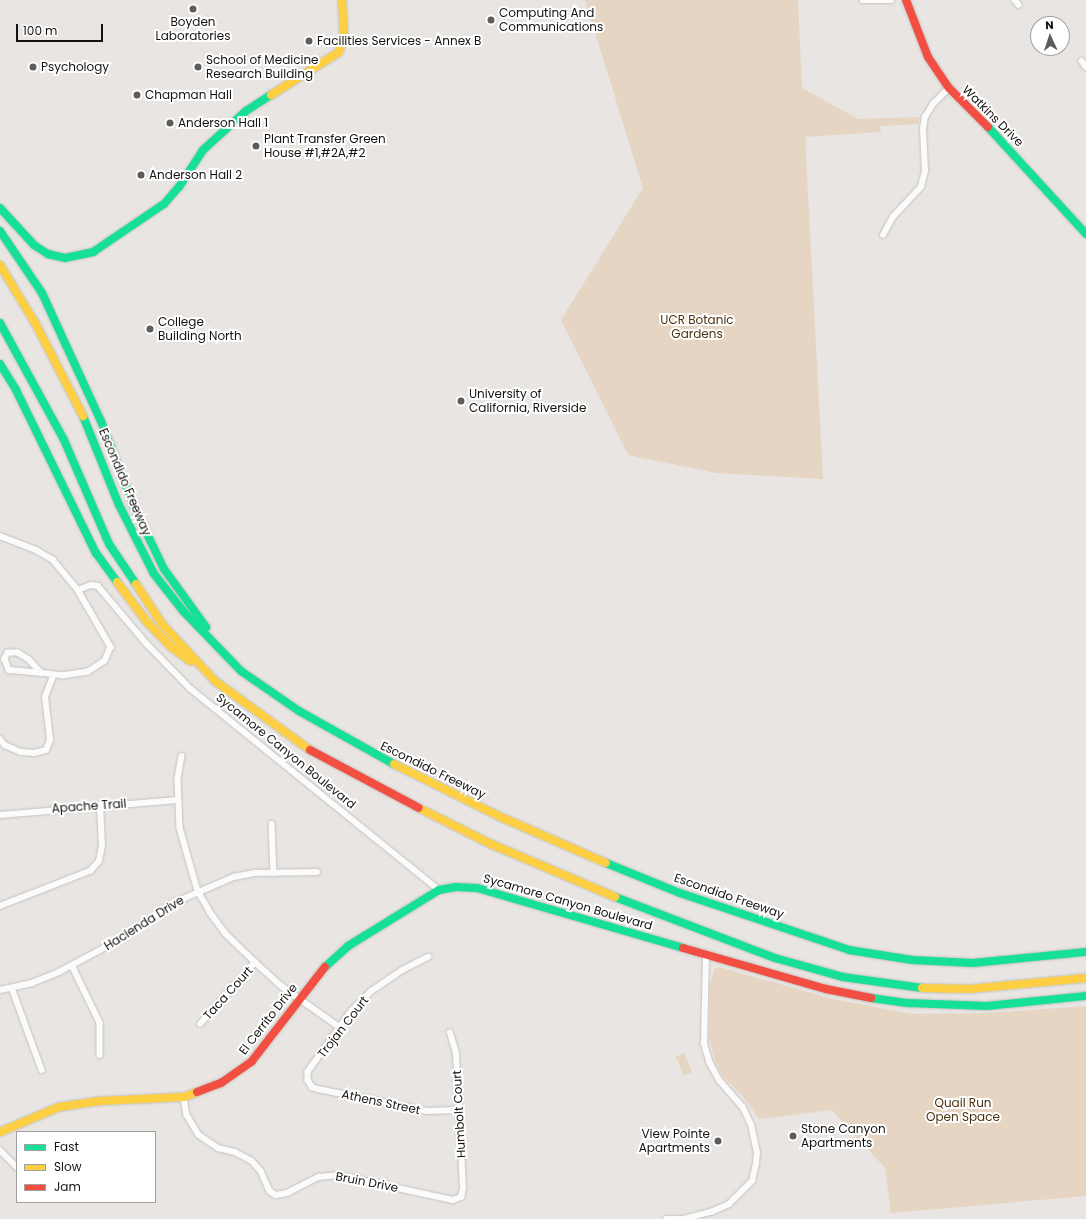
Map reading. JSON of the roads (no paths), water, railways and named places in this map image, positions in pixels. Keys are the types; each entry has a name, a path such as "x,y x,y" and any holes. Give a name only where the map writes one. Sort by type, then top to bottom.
{"main road":[{"path":"0,208 40,250 61,257 82,256 105,244 156,211 180,187 203,150 228,125 264,98 334,57 342,47 342,0"},
{"name":"Watkins Drive","path":"906,0 928,57 949,88 1021,161 1086,234"},
{"path":"0,231 42,293 101,421 134,507 164,569 177,590 241,671"},
{"name":"Escondido Freeway","path":"1,266 35,323 89,428 119,505 154,574 184,612 241,671 300,711 379,757 503,818 680,893 849,950 912,960 973,963 1086,952"},
{"path":"0,323 64,440 109,544 162,624 215,681"},
{"path":"0,364 16,390 96,553 147,622 172,647 215,681 305,747 366,782 491,844 599,891 775,958 843,977 909,988 969,989 1086,978"},
{"name":"Sycamore Canyon Boulevard","path":"439,890 477,888 826,989 908,1003 988,1006 1086,996"},
{"name":"El Cerrito Drive","path":"0,1132 59,1107 100,1101 184,1097 202,1092 238,1073 264,1048 318,975 348,946 439,890"}],"street":[{"path":"863,0 891,0"},
{"path":"1015,0 1020,5"},
{"path":"1082,61 1086,67"},
{"path":"883,235 893,217 921,187 925,171 923,129 925,117 933,104 949,88"},
{"path":"0,536 36,550 53,560 78,590 111,647 105,661 88,672 54,676 41,673 9,670 5,659 8,653 18,653 29,660 41,673"},
{"name":"Sycamore Canyon Boulevard","path":"78,590 91,585 102,590 147,644 188,685 439,890"},
{"path":"0,739 5,745 21,752 34,753 46,750 50,740 45,697 54,676"},
{"path":"182,756 177,800 181,835 198,891 225,933 255,962 300,1000 341,1028"},
{"name":"Apache Trail","path":"0,815 100,805 177,800"},
{"path":"0,906 90,871 99,860 102,846 100,805"},
{"path":"272,824 274,873"},
{"name":"Hacienda Drive","path":"0,990 32,984 72,965 119,940 171,904 198,891 234,877 274,873 317,872"},
{"path":"666,1219 691,1217 711,1212 729,1204 752,1181 756,1164 757,1153 751,1125 743,1108 720,1082 710,1064 704,1044 706,955"},
{"name":"Trojan Court","path":"308,1080 308,1072 341,1028 371,992 397,974 429,957"},
{"name":"Taca Court","path":"200,1024 255,962"},
{"path":"72,965 100,1023 100,1055"},
{"path":"12,988 42,1070"},
{"name":"Humbolt Court","path":"450,1033 456,1053 461,1197"},
{"name":"Athens Street","path":"308,1080 312,1087 427,1112 458,1110"},
{"name":"Bruin Drive","path":"184,1097 187,1115 199,1135 218,1148 235,1152 252,1161 261,1171 270,1192 276,1195 287,1194 319,1177 334,1174 453,1200 461,1197"},
{"path":"0,1150 16,1166"}],"place":[{"name":"Boyden Laboratories","path":"193,9"},
{"name":"Computing And Communications","path":"491,20"},
{"name":"Facilities Services - Annex B","path":"309,41"},
{"name":"Psychology","path":"33,67"},
{"name":"School of Medicine Research Building","path":"198,67"},
{"name":"Chapman Hall","path":"137,95"},
{"name":"Anderson Hall 1","path":"170,123"},
{"name":"Plant Transfer Green House #1,#2A,#2","path":"256,146"},
{"name":"Anderson Hall 2","path":"141,175"},
{"name":"College Building North","path":"150,329"},
{"name":"University of California, Riverside","path":"461,401"},
{"name":"Stone Canyon Apartments","path":"793,1136"},
{"name":"View Pointe Apartments","path":"718,1141"}],"park label":[{"name":"UCR Botanic Gardens","path":"697,327"},
{"name":"Quail Run Open Space","path":"963,1110"}]}
